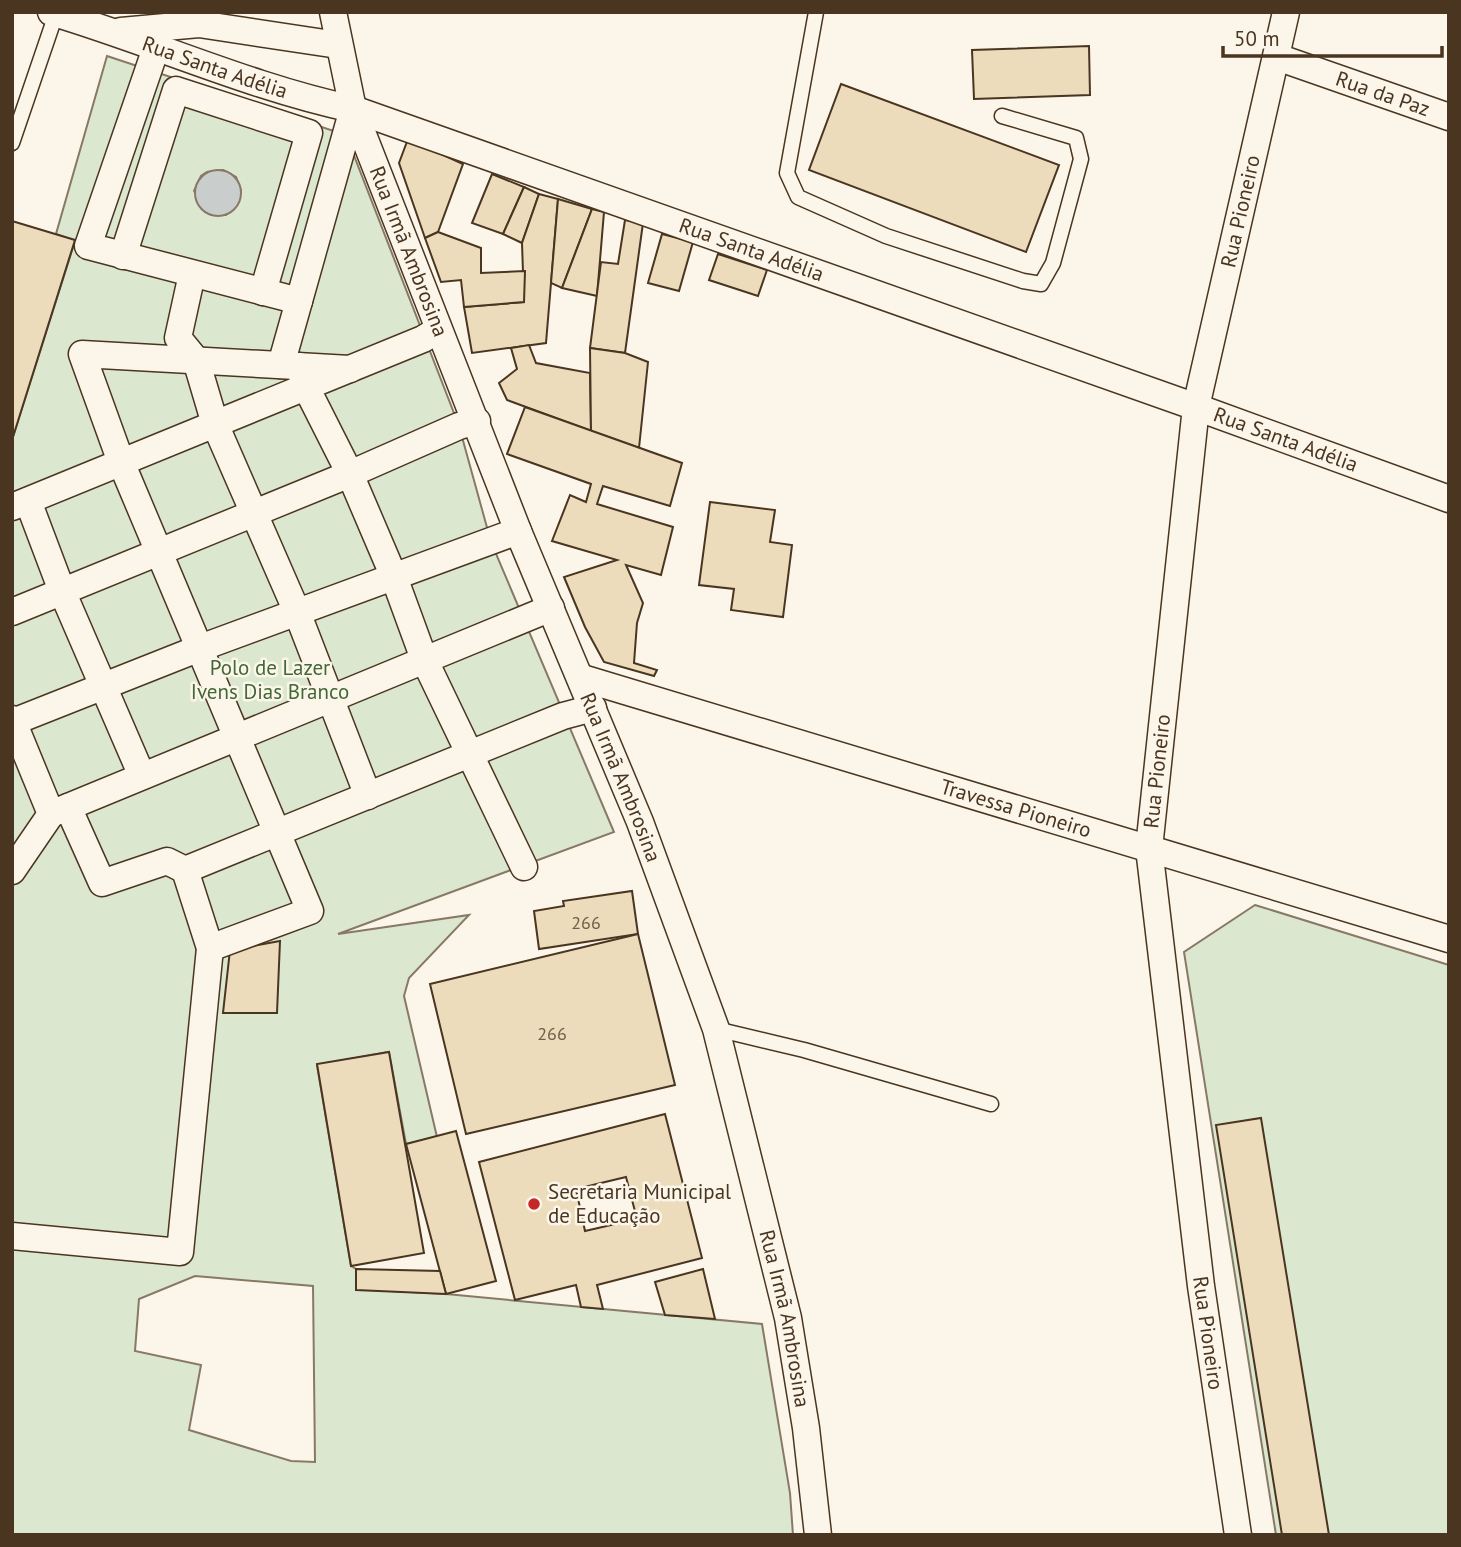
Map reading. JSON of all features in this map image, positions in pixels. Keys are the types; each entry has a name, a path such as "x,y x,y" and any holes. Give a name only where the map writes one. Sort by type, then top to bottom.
{"street":[{"name":"Rua Irmã Ambrosina","path":"333,12 353,109 518,531 582,678 640,822 716,1029 788,1318 806,1429 818,1535"},
{"name":"Rua Pioneiro","path":"1238,1535 1201,1286 1149,848 1196,407 1286,12"},
{"name":"Rua Santa Adélia","path":"53,13 316,101 353,109 1449,499"},
{"path":"115,32 199,24 338,45"},
{"path":"156,48 88,246 299,301"},
{"name":"Rua da Paz","path":"1277,57 1449,117"},
{"path":"123,256 187,59"},
{"path":"176,90 309,133"},
{"path":"264,292 316,101"},
{"path":"353,109 299,301 295,372 350,474 394,577 424,659 524,867"},
{"path":"192,274 178,338 196,360 215,424 297,612 368,796"},
{"path":"210,948 310,911 121,462 82,354 196,360 295,372 350,369 424,339 438,330"},
{"path":"142,776 62,592 20,504 215,424 295,372"},
{"path":"12,611 350,474 458,426 477,421"},
{"path":"518,531 200,648 13,721 59,810 102,883 167,861 186,870 563,716 593,708"},
{"path":"12,871 59,810 551,608"},
{"name":"Travessa Pioneiro","path":"582,678 1449,939"},
{"path":"12,1236 180,1252 210,948 186,870"}],"lane":[{"path":"816,12 787,173 798,197 886,236 1023,281 1041,284 1053,263 1081,159 1076,138 1002,116"},
{"path":"12,143 53,13"},
{"path":"716,1029 804,1050 990,1104"}],"green space":[{"name":"Polo de Lazer Ivens Dias Branco","path":"107,56 346,135 459,426 491,542 614,832 338,934 469,915 409,978 404,996 437,1137 406,1144 389,1052 317,1065 351,1266 356,1269 356,1289 446,1294 762,1324 790,1493 793,1535 12,1535 12,440 75,241 56,234","holes":["223,170 236,177 241,191 226,215 211,215 194,191 201,176 207,172","195,1276 313,1286 315,1462 291,1461 189,1430 201,1365 135,1351 139,1299"]},
{"path":"1255,905 1449,965 1449,1535 1276,1535 1184,952"}],"shaded area":[{"path":"218,170 235,176 241,193 235,210 218,216 201,210 195,193 201,176"}],"building":[{"path":"1089,46 1090,95 974,99 972,50"},
{"path":"841,84 1059,165 1026,252 809,170"},
{"path":"408,139 463,164 438,232 425,238 399,163"},
{"path":"492,174 524,187 503,234 472,223"},
{"path":"524,187 539,194 522,243 503,234"},
{"path":"539,194 558,199 546,343 472,353 464,307 524,302 522,243"},
{"path":"558,199 592,209 562,288 551,283"},
{"path":"592,209 604,212 597,296 562,288"},
{"path":"625,220 643,223 625,353 590,348 601,262 618,264"},
{"path":"12,221 75,240 12,440"},
{"path":"438,232 481,248 481,273 525,271 524,302 464,307 461,280 441,282 425,238"},
{"path":"662,234 693,242 679,291 648,283"},
{"path":"718,254 767,270 758,296 709,280"},
{"path":"529,345 536,363 590,373 591,431 507,400 499,383 517,369 511,348"},
{"path":"590,348 625,353 648,362 639,448 591,431"},
{"path":"525,407 682,463 670,506 603,486 597,504 673,527 661,575 626,565 643,603 637,623 634,663 657,670 654,676 604,662 585,627 564,577 617,560 552,541 570,495 586,502 591,484 507,454"},
{"path":"710,502 775,510 770,542 792,545 783,617 731,610 734,589 699,585"},
{"path":"632,891 638,934 539,949 534,911 564,906 563,901"},
{"path":"638,934 675,1085 466,1134 430,984"},
{"path":"280,941 277,1013 223,1013 230,950"},
{"path":"389,1052 424,1253 351,1266 317,1064"},
{"name":"Secretaria Municipal de Educação","path":"665,1114 702,1258 597,1285 603,1309 581,1307 576,1285 515,1300 479,1162","holes":["626,1177 637,1219 585,1231 576,1189"]},
{"path":"1261,1118 1329,1535 1282,1535 1216,1125"},
{"path":"456,1131 496,1281 446,1294 406,1144"},
{"path":"356,1269 440,1271 446,1294 356,1290"},
{"path":"703,1269 715,1319 665,1315 655,1282"}],"place":[{"name":"Secretaria Municipal de Educação","path":"534,1204"}]}
